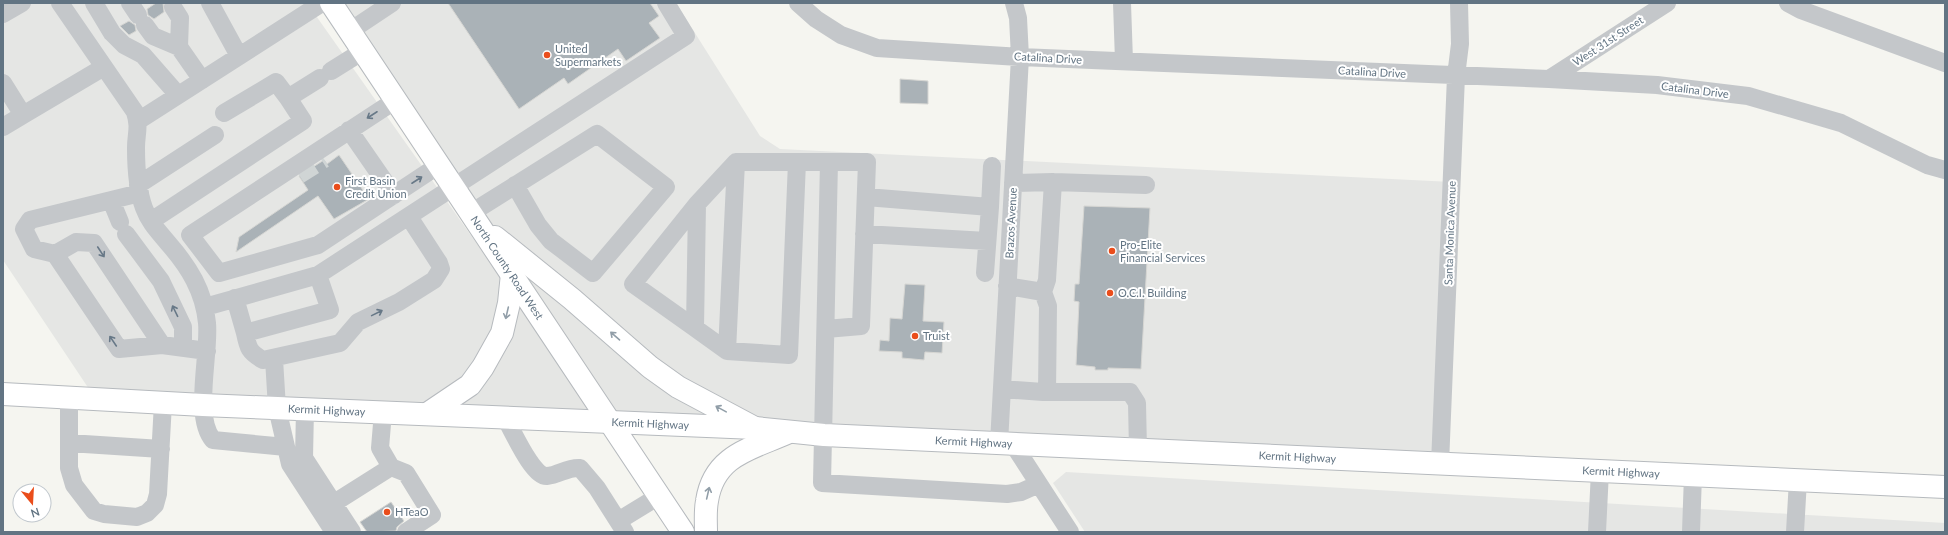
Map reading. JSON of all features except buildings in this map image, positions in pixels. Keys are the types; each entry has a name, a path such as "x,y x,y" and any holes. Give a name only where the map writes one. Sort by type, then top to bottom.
{"main road":[{"name":"North County Road West","path":"331,3 683,532"},
{"path":"476,219 650,367 678,387 755,428"},
{"path":"427,414 470,385 483,367 502,334 509,303 512,274"},
{"name":"Kermit Highway","path":"3,394 203,405 755,428 787,433 824,435 1945,487"},
{"path":"706,532 706,502 710,486 716,473 730,458 787,433"}],"street":[{"path":"3,14 22,3"},
{"path":"60,3 135,112 139,130 136,148 139,189 144,208 151,221 185,264 196,281 205,307 208,325 203,405 209,435 213,440 286,447"},
{"path":"94,3 112,33 124,45 143,55 178,96"},
{"path":"210,3 239,56"},
{"path":"138,121 322,3"},
{"path":"350,31 392,3"},
{"path":"205,307 318,275 686,36 666,3"},
{"name":"Catalina Drive","path":"798,3 816,19 841,35 877,48 1020,57 1549,79 1657,85 1748,96 1841,123 1927,165 1945,170"},
{"name":"Brazos Avenue","path":"1006,444 1002,389 1020,57 1018,18 1014,3"},
{"path":"1122,3 1124,61"},
{"name":"Santa Monica Avenue","path":"1440,464 1456,76 1460,44 1459,3"},
{"path":"1788,3 1801,10 1945,63"},
{"name":"West 31st Street","path":"1549,79 1663,4"},
{"path":"173,7 180,18 179,47"},
{"path":"138,14 153,36 179,47 202,80"},
{"path":"288,98 363,51"},
{"path":"3,127 104,67"},
{"path":"3,82 23,115"},
{"path":"151,221 303,121 276,82 224,113"},
{"path":"396,100 344,133 291,174 190,235 219,273 318,245 439,165"},
{"path":"324,159 340,148 344,133"},
{"path":"344,133 394,195"},
{"path":"476,219 515,185 596,134 666,187 593,273 551,242 538,225 515,185"},
{"path":"207,351 162,345 119,349 56,254 34,249 24,229 30,220 111,200 139,189 215,135"},
{"path":"797,162 789,355 727,351 633,284 697,204 736,162 797,162 867,162 861,326 826,329"},
{"path":"727,351 736,162"},
{"path":"830,162 822,483 1007,494 1021,492 1039,484"},
{"path":"984,272 992,166"},
{"path":"1013,183 1053,182 1146,185"},
{"path":"1047,392 1048,306 1043,292 1047,280 1053,182"},
{"path":"866,197 990,206"},
{"path":"111,200 123,228 161,281 183,327 183,348"},
{"path":"695,328 697,204"},
{"path":"235,298 247,345 252,353 263,360 274,359 340,343 358,322 399,302 434,280 441,269 439,263 409,217"},
{"path":"864,234 987,241"},
{"path":"140,253 162,235"},
{"path":"56,254 76,242 94,242 162,345"},
{"path":"185,264 203,252"},
{"path":"245,333 330,310 318,275"},
{"path":"1007,286 1043,292"},
{"path":"274,359 277,408 290,464 334,532"},
{"path":"1002,389 1047,392 1130,392 1137,403 1138,450"},
{"path":"69,398 69,468 74,485 94,511 104,514 137,517 147,513 155,505 158,494 163,403"},
{"path":"305,409 304,458 352,532"},
{"path":"383,412 380,448 390,467 406,473 432,515 406,532"},
{"path":"505,418 532,465 539,474 548,476 565,469 580,468 597,488 622,527 659,496"},
{"path":"69,443 160,449"},
{"path":"1006,444 1039,484 1070,532"},
{"path":"334,503 390,467"},
{"path":"1597,532 1600,471"},
{"path":"1691,532 1694,476"},
{"path":"1795,532 1798,480"}],"shaded area":[{"path":"3,3 307,3 599,417 345,3 676,3 760,136 780,149 1452,182 1440,464 95,398 3,260"},
{"path":"1066,472 1945,523 1945,532 1085,532 1053,483"}],"tunnel":[{"path":"299,175 324,159"}],"place":[{"name":"United Supermarkets","path":"547,55"},
{"name":"First Basin Credit Union","path":"337,187"},
{"name":"Pro-Elite Financial Services","path":"1112,251"},
{"name":"O.C.I. Building","path":"1110,293"},
{"name":"Truist","path":"915,336"},
{"name":"HTeaO","path":"387,512"}]}
